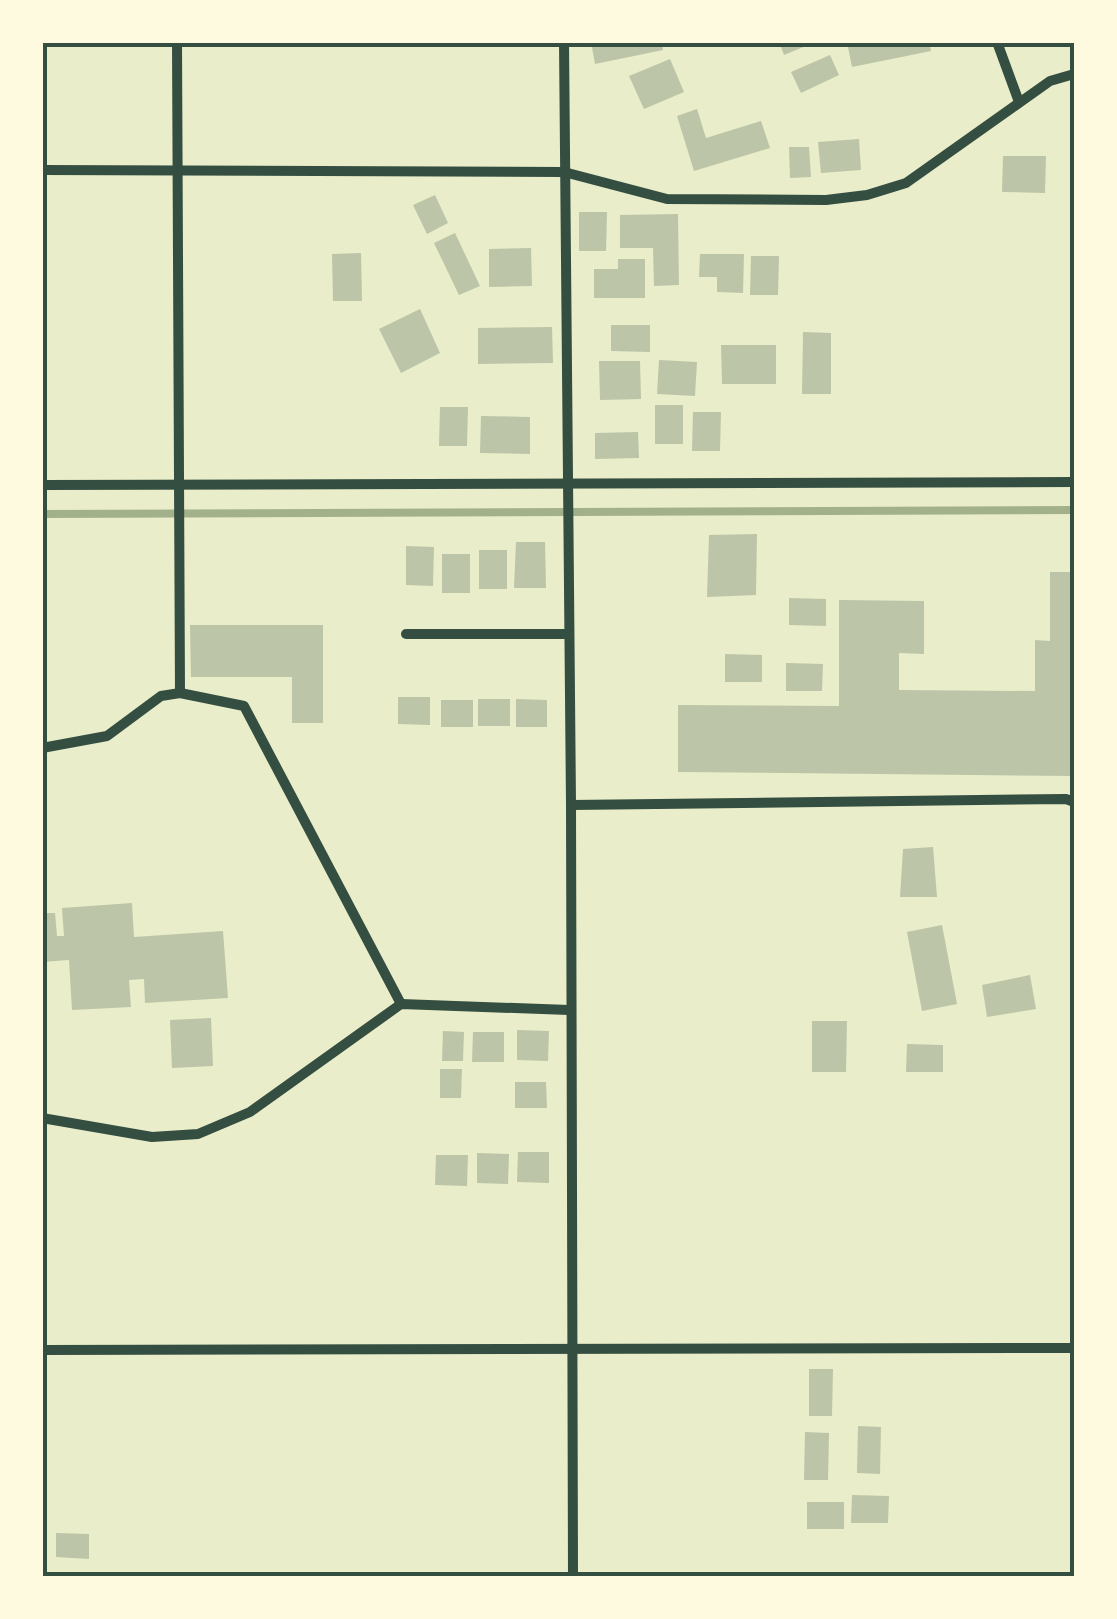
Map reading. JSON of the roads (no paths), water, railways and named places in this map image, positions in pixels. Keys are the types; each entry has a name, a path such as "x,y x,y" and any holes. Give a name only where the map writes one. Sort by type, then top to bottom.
{"street":[{"path":"177,42 180,694"},
{"path":"564,42 571,805 572,1576"},
{"path":"997,42 1019,102"},
{"path":"42,170 564,172 667,198 826,200 866,195 906,183 1050,81 1074,74"},
{"path":"42,484 1074,482"},
{"path":"406,634 569,634"},
{"path":"42,748 107,736 161,696 180,694 244,706 401,1004"},
{"path":"571,805 1066,799 1074,802"},
{"path":"42,1118 152,1137 198,1134 250,1112 401,1004 569,1010"},
{"path":"42,1350 1074,1348"}],"waterway":[{"path":"42,514 1074,510"}]}
